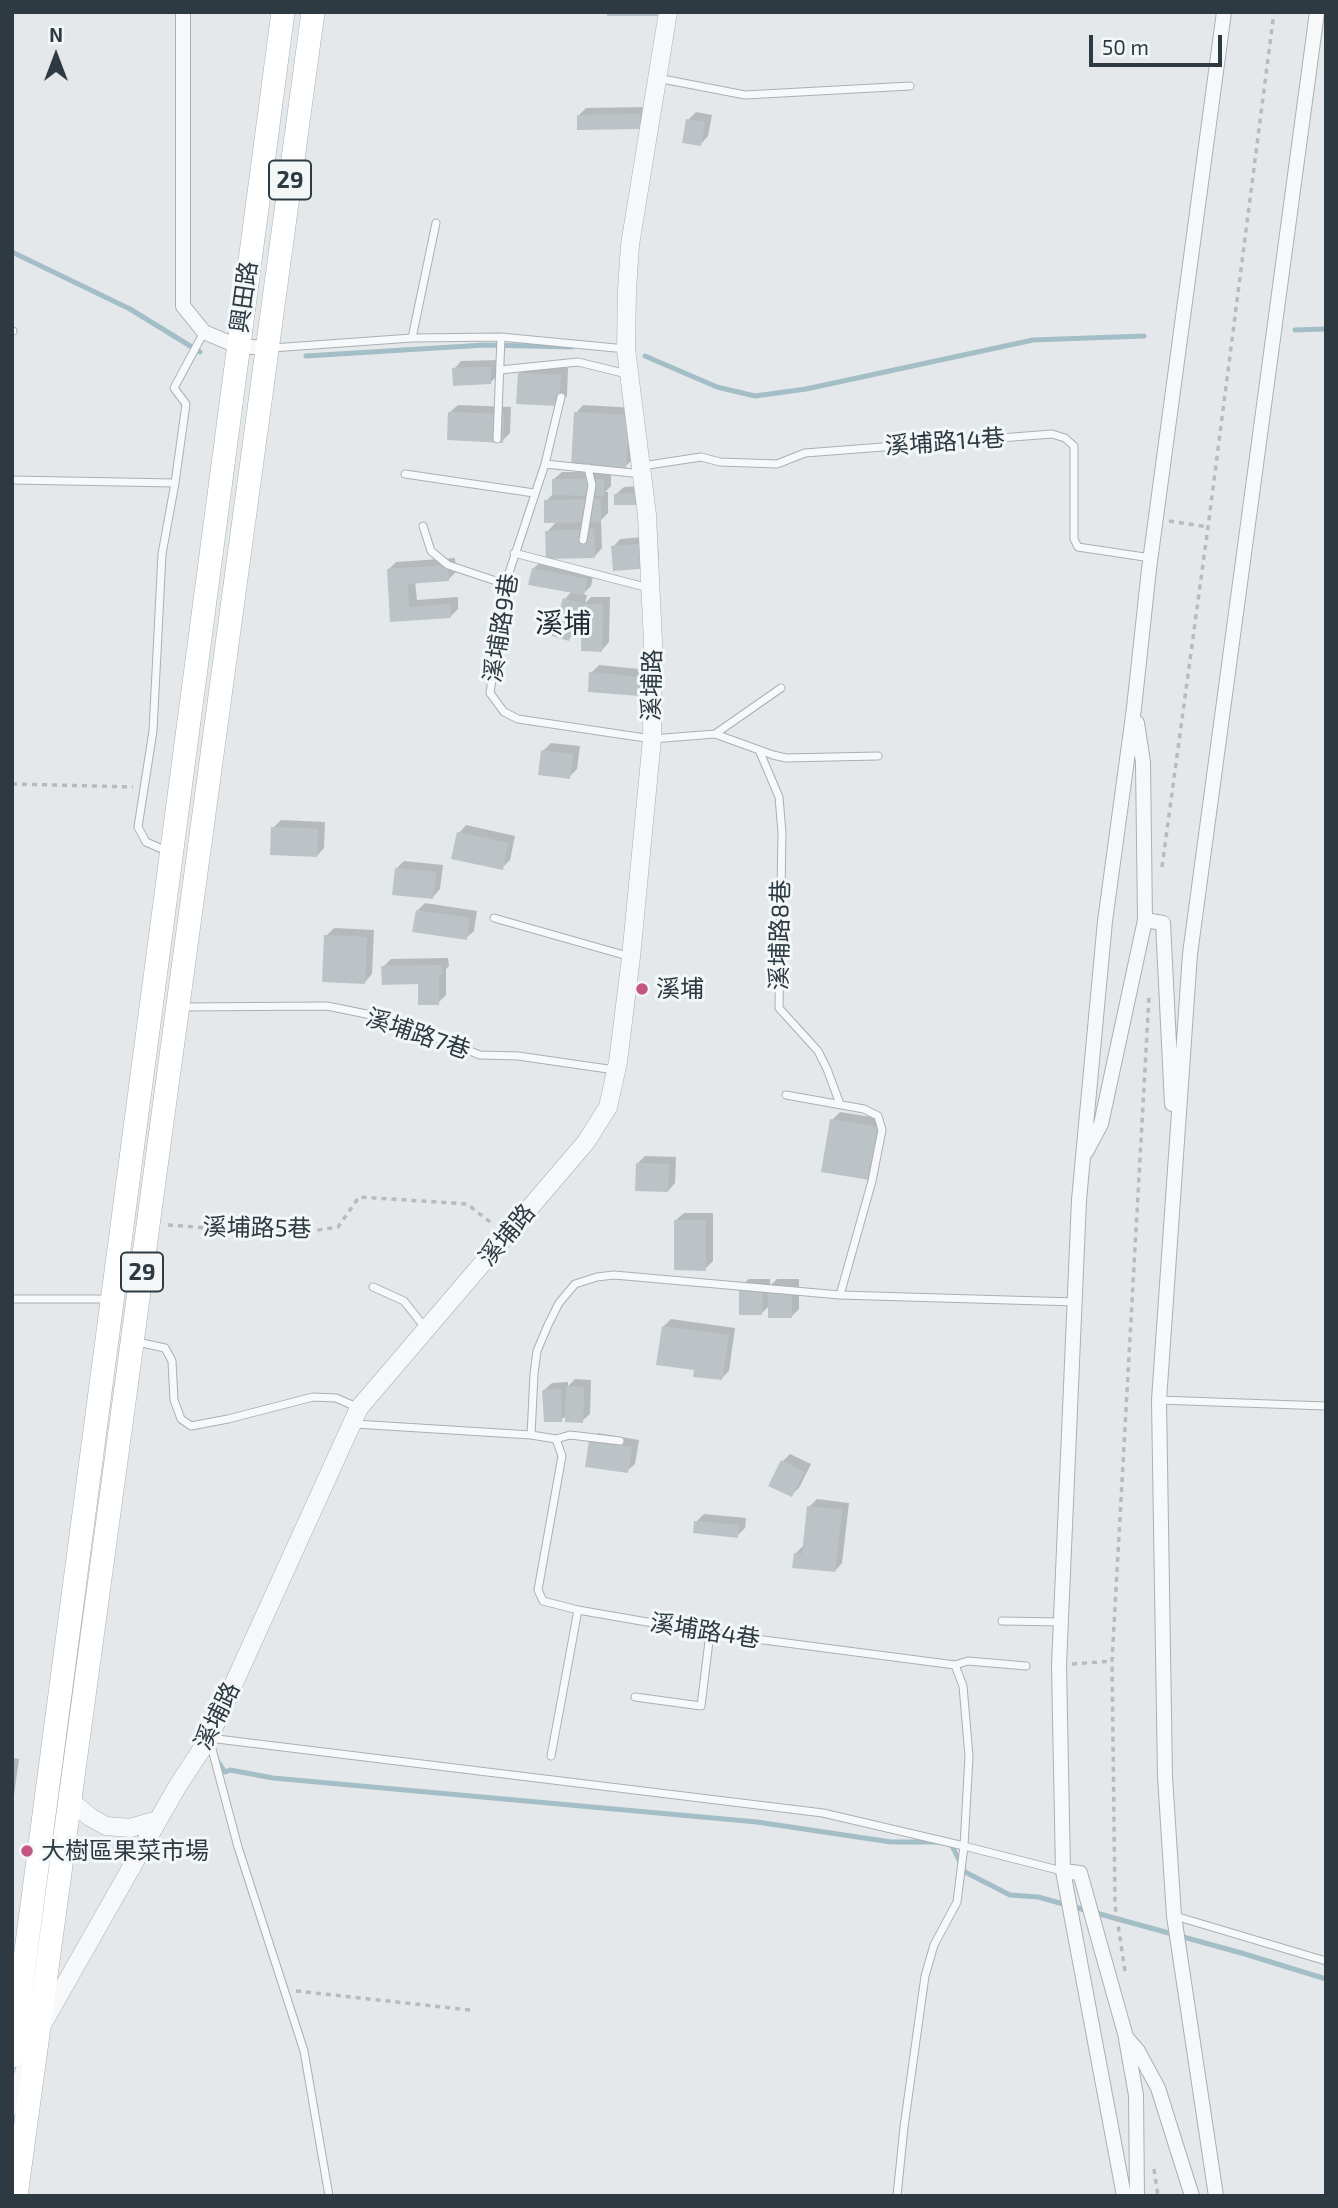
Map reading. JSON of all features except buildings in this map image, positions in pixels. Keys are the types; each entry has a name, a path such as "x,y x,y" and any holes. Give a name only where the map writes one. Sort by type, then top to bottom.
{"main road":[{"name":"興田路","path":"237,346 283,12"},
{"name":"興田路","path":"267,348 313,12"},
{"name":"29","path":"12,2056 237,346"},
{"name":"溪埔路","path":"16,2196 267,348"}],"street":[{"name":"興田路","path":"184,12 183,306 204,332 237,346"},
{"path":"626,349 630,245 668,12"},
{"path":"1124,2196 1063,1871 1060,1622 1082,1160 1105,921 1224,12"},
{"path":"1216,2196 1174,1916 1165,1777 1159,1400 1190,954 1317,12"},
{"path":"237,346 267,348"},
{"name":"溪埔路","path":"12,2106 40,2028 209,1738 355,1416 586,1142 608,1107 616,1070 631,957 652,739 651,588 642,470 626,349"},
{"path":"1082,1160 1101,1124 1145,920 1143,762 1134,708"},
{"path":"1145,920 1163,923 1171,1098 1176,1136"},
{"path":"71,1801 106,1826 130,1828 159,1820"},
{"path":"1063,1871 1080,1873 1126,2038 1136,2095 1137,2196"},
{"path":"1126,2038 1138,2051 1158,2088 1192,2196"}],"lane":[{"path":"656,77 745,95 910,86"},
{"path":"412,338 436,223"},
{"path":"171,853 146,842 138,827 153,732 162,554 176,483 186,404 174,388 204,332"},
{"path":"267,348 412,338 500,340 626,349"},
{"path":"497,439 500,340"},
{"path":"500,366 578,362 629,374"},
{"name":"溪埔路9巷","path":"561,397 545,464 502,594 490,693 503,712 517,719 652,739 715,734"},
{"name":"溪埔路14巷","path":"642,470 701,457 720,462 777,464 806,453 1052,434 1065,438 1074,446 1074,539 1078,547 1151,558"},
{"path":"545,464 642,470"},
{"path":"583,540 592,485 588,468"},
{"path":"405,474 534,493"},
{"path":"12,480 176,483"},
{"path":"423,526 431,551 448,565 505,584"},
{"path":"514,553 651,588"},
{"path":"715,734 781,688"},
{"path":"715,734 786,758 878,756"},
{"name":"溪埔路8巷","path":"760,750 779,797 782,833 779,1008 818,1051 840,1104"},
{"path":"494,918 631,957"},
{"name":"溪埔路7巷","path":"177,1007 327,1006 386,1018 480,1055 518,1056 616,1070"},
{"path":"786,1095 864,1109 878,1116 882,1130 872,1181 839,1295"},
{"path":"531,1435 537,1351 559,1303 575,1283 614,1275 839,1295 1076,1302"},
{"path":"373,1287 404,1301 426,1329"},
{"path":"12,1300 112,1299"},
{"path":"132,1340 164,1348 172,1361 174,1400 181,1419 191,1426 313,1397 336,1398 355,1416 556,1439 578,1436 620,1441"},
{"path":"1159,1400 1326,1406"},
{"name":"溪埔路4巷","path":"556,1439 562,1456 538,1590 543,1601 578,1610 710,1633 955,1665 968,1661 1026,1666"},
{"path":"551,1756 578,1610"},
{"path":"1002,1620 1060,1622"},
{"path":"635,1697 701,1706 710,1633"},
{"path":"897,2196 925,1976 934,1945 957,1902 964,1846 969,1756 964,1686 955,1665"},
{"path":"328,2196 304,2051 238,1847 209,1738 822,1813 1063,1871"},
{"path":"1174,1916 1326,1961"}],"path":[{"path":"1156,519 1208,527"},
{"path":"12,784 146,788"},
{"name":"溪埔路5巷","path":"149,1224 292,1234 338,1227 359,1198 467,1204 506,1235"},
{"path":"1059,1665 1112,1661"},
{"path":"284,1989 470,2010"}],"waterway":[{"path":"12,252 130,309 200,352"},
{"path":"1295,330 1326,329"},
{"path":"645,356 717,387 755,396 806,389 1033,340 1144,336"},
{"path":"306,356 485,345 572,347"},
{"path":"216,1759 225,1772 230,1770 273,1778 757,1822 891,1842 937,1842"},
{"path":"950,1842 965,1872 1010,1895 1038,1897 1326,1979"}],"place":[{"name":"溪埔","path":"642,989"},
{"name":"大樹區果菜市場","path":"27,1851"}],"district":[{"name":"溪埔","path":"563,624"}]}
